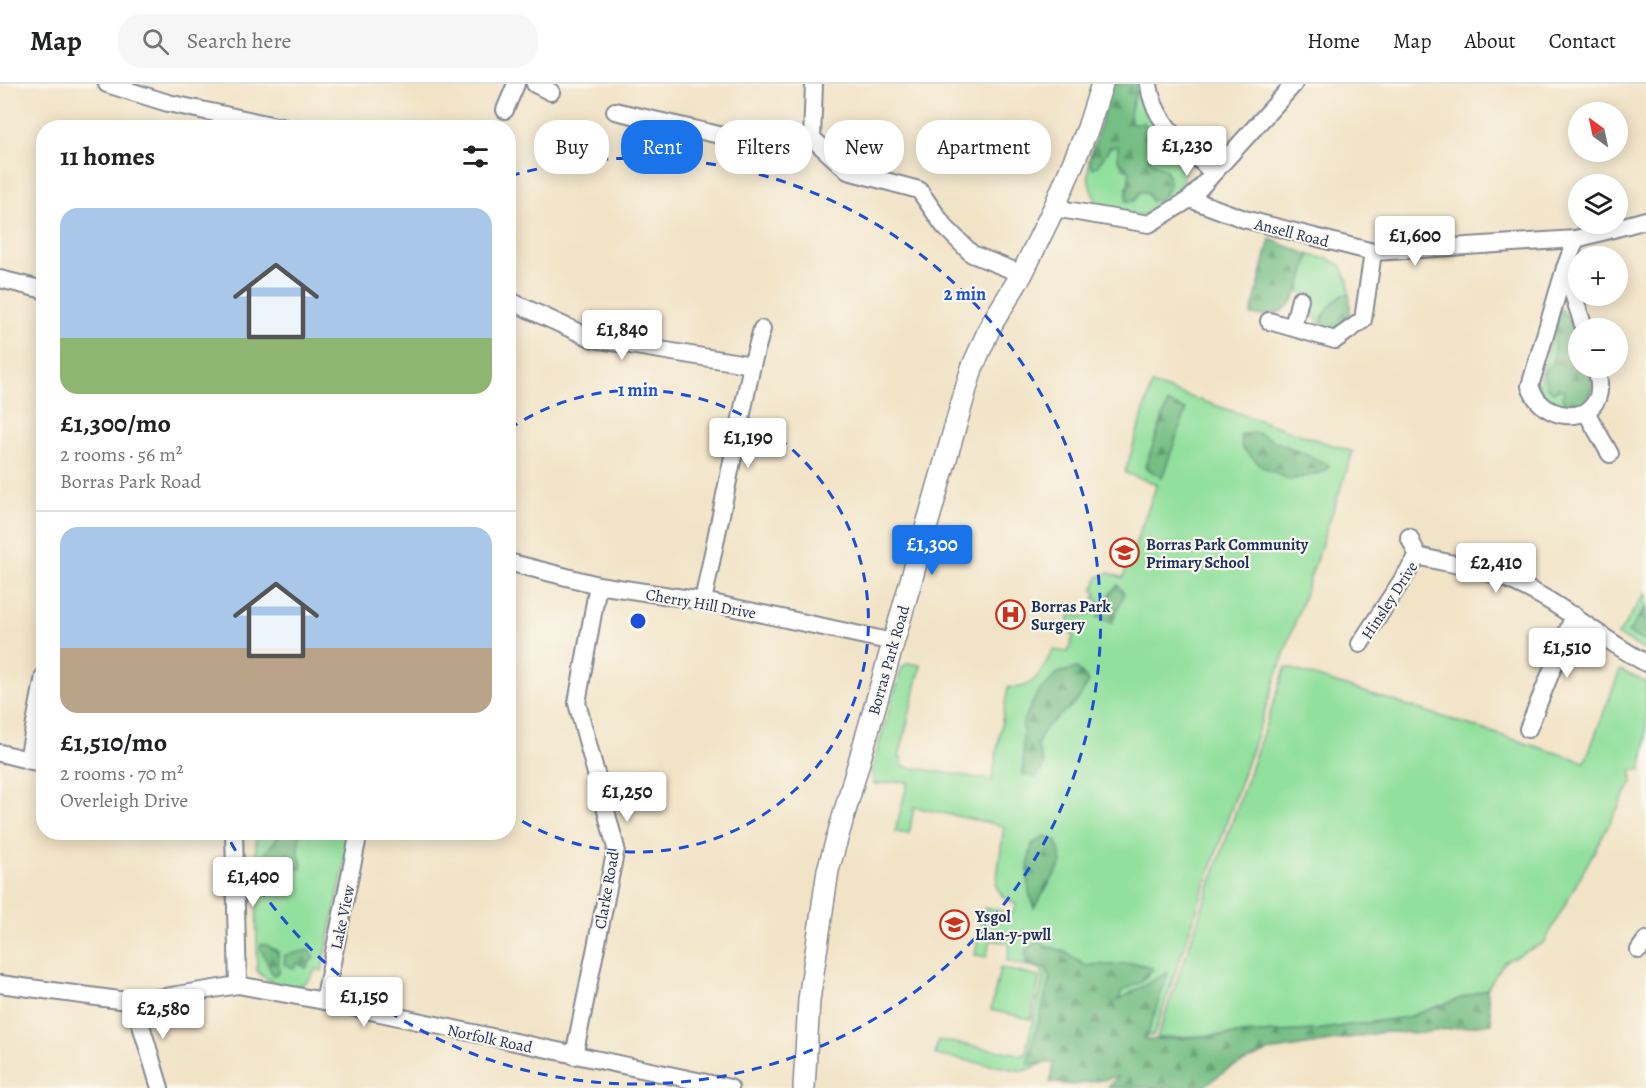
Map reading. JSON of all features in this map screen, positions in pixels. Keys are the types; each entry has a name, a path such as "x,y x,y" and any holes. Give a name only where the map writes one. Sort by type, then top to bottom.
{"street":[{"path":"107,84 168,104 246,120"},
{"path":"505,110 516,84"},
{"path":"535,84 551,92"},
{"path":"814,84 812,138 848,171 919,190 944,226 972,254 1022,274"},
{"name":"Borras Park Road","path":"804,1088 809,1000 828,870 972,368 991,325 1022,274 1054,208 1102,84"},
{"path":"1149,84 1150,99 1171,132 1214,172"},
{"path":"1054,208 1149,224 1190,199 1294,84"},
{"path":"615,111 715,134"},
{"name":"Ansell Road","path":"1190,199 1244,219 1373,252 1576,239 1646,220"},
{"path":"1576,239 1565,268 1530,386 1539,403 1562,416 1574,417 1594,406 1600,396 1597,378"},
{"path":"1269,321 1335,340 1363,320 1373,252"},
{"path":"1565,268 1581,318"},
{"path":"0,279 36,288"},
{"path":"1293,327 1300,299"},
{"path":"516,304 593,339 752,365"},
{"path":"703,601 752,365 762,328"},
{"path":"1586,412 1610,454"},
{"name":"Hinsley Drive","path":"1409,537 1418,556"},
{"name":"Hinsley Drive","path":"1418,556 1499,576 1574,615 1609,643 1646,663"},
{"name":"Hinsley Drive","path":"1360,644 1418,556"},
{"name":"Cherry Hill Drive","path":"516,564 598,585 703,601 893,642"},
{"name":"Clarke Road","path":"574,1056 615,848 577,703 598,585"},
{"path":"1528,729 1574,615"},
{"path":"0,753 36,762"},
{"path":"234,840 238,985"},
{"name":"Lake View","path":"324,1001 357,840"},
{"name":"Norfolk Road","path":"0,984 134,1002 238,985 324,1001 730,1088"},
{"path":"134,1002 160,1088"}],"green space":[{"path":"1112,84 1138,84 1130,112 1131,123 1144,123 1154,139 1149,160 1167,171 1170,186 1161,199 1151,201 1147,192 1140,192 1134,201 1126,201 1130,171 1118,160 1118,146 1110,147 1098,166 1093,168 1089,161"},
{"path":"1138,84 1141,84 1145,102 1151,114 1180,149 1185,165 1182,180 1169,201 1151,214 1134,215 1116,213 1098,202 1089,184 1089,161 1098,166 1110,147 1118,146 1122,167 1130,171 1130,181 1126,188 1147,192 1151,201 1167,171 1149,161 1153,139 1131,124 1130,113"},
{"path":"1270,239 1309,255 1298,291 1286,308 1266,316 1251,315"},
{"path":"1309,255 1328,259 1341,265 1348,281 1349,295 1343,295 1322,317 1322,326 1313,315 1312,296 1299,292"},
{"path":"1343,295 1349,295 1349,315 1343,327 1332,331 1322,326 1324,317 1332,304"},
{"path":"1561,309 1568,318 1568,378 1590,378 1593,389 1590,397 1581,406 1574,400 1566,405 1562,398 1564,389 1553,392 1546,386 1544,371 1553,362 1558,310"},
{"path":"1558,310 1553,362 1564,388 1565,404 1574,400 1581,406 1567,409 1551,403 1538,388"},
{"name":"Borras Park Community Primary School","path":"1152,384 1353,452 1154,1035 1062,1056 1024,1071 935,1055 938,1040 1025,1055 1044,977 1041,969 1007,961 1010,943 991,940 986,957 975,955 984,908 1013,913 1016,904 1003,897 996,886 1004,826 914,807 909,834 895,832 908,782 874,784 871,770 902,668 908,663 921,665 899,758 903,759 901,766 992,780 1008,687 1024,686 1036,678 1053,650 1068,652 1073,637 1068,625 1069,616 1071,613 1082,617 1092,612 1099,601 1094,598 1097,593 1093,591 1098,577 1109,573 1123,578 1157,484 1125,473"},
{"path":"1168,403 1186,410 1162,478 1145,467"},
{"path":"1257,433 1329,465 1324,472 1290,480 1263,467 1242,448 1240,434"},
{"path":"1118,585 1124,594 1112,623 1097,617 1104,610 1111,592"},
{"path":"1646,592 1646,651 1618,635"},
{"path":"1646,606 1646,642 1628,633"},
{"path":"1286,667 1585,762 1620,670 1646,682 1646,744 1641,770 1632,770 1632,782 1544,943 1504,962 1487,989 1408,1017 1316,1030 1157,1038"},
{"path":"1077,668 1089,682 1077,701 1045,728 1037,745 1044,765 1036,778 1023,774 1023,721 1038,693 1058,673"},
{"path":"1045,836 1057,841 1062,863 1034,908 1028,884 1029,861 1032,844"},
{"path":"256,840 350,840 322,971 316,969 303,984 291,986 271,981 257,970"},
{"path":"275,840 299,840 298,850 301,869 286,867 281,872 273,874 264,863 266,852"},
{"path":"1037,942 1065,952 1086,966 1132,963 1153,969 1141,982 1122,991 1118,1000 1168,972 1146,1040 1316,1030 1408,1017 1487,989 1492,1023 1420,1033 1384,1032 1270,1051 1228,1069 1201,1088 1108,1088 1118,1077 1073,1085 1050,1082 1054,1063 1027,1064 1050,978 1046,968 1026,964 1025,951"},
{"path":"261,944 278,952 279,973 273,975 260,948"},
{"path":"309,950 314,957 306,968 297,963 294,968 284,964 285,955"},
{"path":"1000,968 1040,977 1031,1019 991,1010"}],"place":[{"name":"Borras Park Community Primary School","path":"1125,553"},
{"name":"Borras Park Surgery","path":"1010,615"},
{"name":"Ysgol Llan-y-pwll","path":"954,925"}]}
